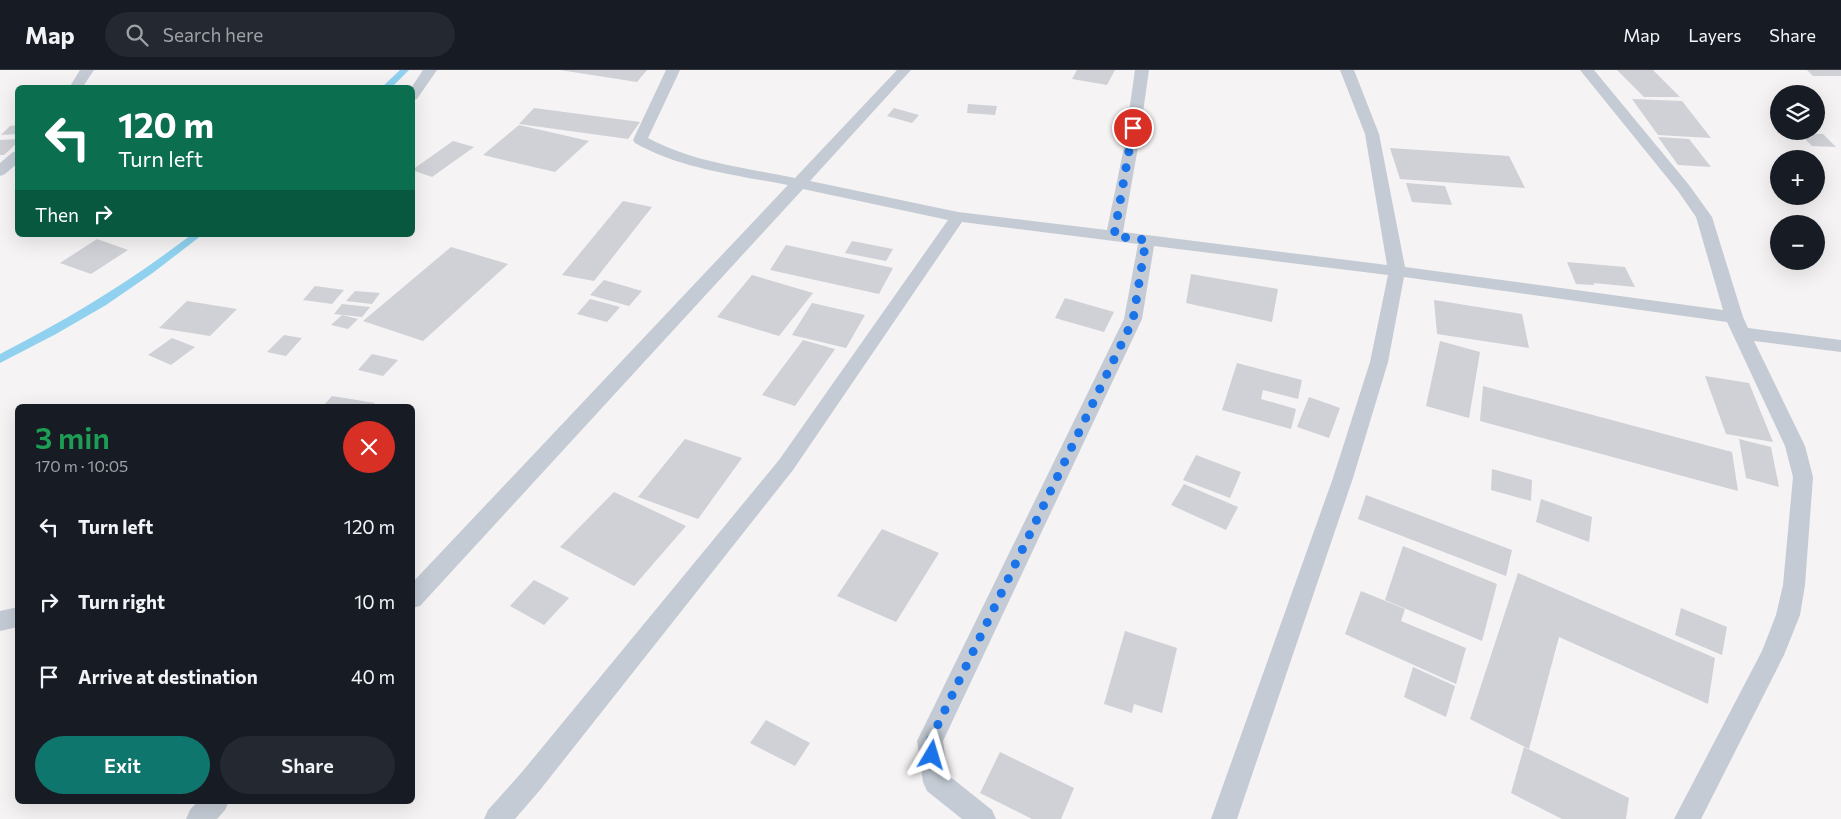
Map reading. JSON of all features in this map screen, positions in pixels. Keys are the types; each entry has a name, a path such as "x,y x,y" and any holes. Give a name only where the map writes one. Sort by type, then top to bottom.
{"lane":[{"path":"77,85 87,70"},
{"path":"415,92 430,70"},
{"path":"673,70 640,140 660,151 689,160 958,217 1397,271 1738,325 1841,346"},
{"path":"415,596 904,70"},
{"path":"1114,236 1131,147 1142,70"},
{"path":"1224,819 1343,478 1379,362 1397,271 1372,134 1347,70"},
{"path":"1587,70 1684,188 1704,217 1738,325 1795,446 1803,477 1794,585 1788,615 1772,655 1687,819"},
{"path":"0,171 15,158"},
{"path":"497,819 537,774 786,465 958,217"},
{"path":"982,819 936,782 930,741 1133,320 1146,240"},
{"path":"0,620 15,618"},
{"path":"199,819 213,804"}],"building":[{"path":"560,70 647,70 637,82"},
{"path":"1077,70 1115,70 1107,85 1072,79"},
{"path":"1617,70 1653,70 1680,97 1644,97"},
{"path":"1807,70 1841,70 1841,76 1813,76"},
{"path":"1632,99 1682,101 1711,138 1658,135"},
{"path":"968,104 997,106 995,115 967,113"},
{"path":"534,108 640,122 628,139 519,124"},
{"path":"894,108 919,115 912,123 887,116"},
{"path":"15,125 15,134 1,135 10,126"},
{"path":"519,125 589,141 555,172 483,155"},
{"path":"1825,136 1836,147 1812,146 1806,140 1825,140"},
{"path":"1658,137 1689,139 1711,167 1678,165"},
{"path":"15,139 15,145 4,155 0,155 0,140"},
{"path":"453,141 474,147 432,177 415,171 415,168"},
{"path":"1390,148 1509,156 1525,188 1400,179"},
{"path":"1406,183 1445,186 1452,205 1412,202"},
{"path":"623,201 652,207 594,281 562,275"},
{"path":"97,239 128,250 91,274 60,263"},
{"path":"852,241 893,249 886,261 845,253"},
{"path":"786,245 893,268 879,294 770,270"},
{"path":"451,247 508,264 423,341 363,321"},
{"path":"1567,262 1625,267 1635,287 1593,283 1595,285 1576,284"},
{"path":"1191,274 1278,289 1272,322 1186,303"},
{"path":"752,275 813,293 779,336 717,317"},
{"path":"604,280 642,291 629,306 590,295"},
{"path":"315,286 344,290 332,304 303,300"},
{"path":"355,291 380,293 372,304 346,301"},
{"path":"1065,298 1114,312 1104,332 1055,318"},
{"path":"590,299 620,307 607,322 577,314"},
{"path":"1434,300 1522,314 1529,348 1437,334"},
{"path":"187,301 237,309 210,336 159,328"},
{"path":"812,303 865,315 846,348 792,335"},
{"path":"342,304 370,307 362,317 334,314"},
{"path":"342,315 358,319 348,329 331,325"},
{"path":"284,335 302,338 286,356 267,352"},
{"path":"172,338 195,347 171,365 148,355"},
{"path":"803,340 835,349 795,406 762,395"},
{"path":"1440,341 1480,352 1469,418 1426,406"},
{"path":"372,354 398,360 383,376 358,370"},
{"path":"1237,363 1302,380 1298,399 1263,390 1261,399 1296,409 1291,429 1222,410"},
{"path":"1705,376 1749,383 1773,442 1726,434"},
{"path":"1483,386 1732,452 1738,491 1480,421"},
{"path":"332,396 375,403 374,404 325,404"},
{"path":"1309,397 1340,408 1329,438 1297,427"},
{"path":"685,439 742,458 698,519 638,497"},
{"path":"1739,439 1771,447 1779,487 1746,478"},
{"path":"1196,455 1241,472 1230,498 1183,480"},
{"path":"1492,469 1532,480 1531,501 1491,490"},
{"path":"1184,484 1238,507 1226,530 1171,505"},
{"path":"614,492 686,526 634,586 560,547"},
{"path":"1366,495 1512,550 1506,576 1358,519"},
{"path":"1541,499 1592,517 1589,542 1536,522"},
{"path":"882,529 939,553 896,622 837,596"},
{"path":"1403,546 1497,584 1482,641 1385,600"},
{"path":"1518,573 1715,658 1708,704 1559,637 1529,749 1470,719"},
{"path":"534,580 569,598 544,625 510,606"},
{"path":"1361,591 1405,609 1401,621 1466,648 1456,684 1345,634"},
{"path":"1681,608 1727,627 1722,655 1675,635"},
{"path":"1125,631 1177,648 1162,713 1134,704 1132,713 1104,704"},
{"path":"1413,667 1455,686 1446,717 1404,697"},
{"path":"766,720 810,743 795,766 750,743"},
{"path":"1524,747 1629,798 1626,819 1562,819 1511,793"},
{"path":"1000,752 1074,788 1061,819 1032,819 980,793"}],"waterway":[{"path":"388,85 405,70"},
{"path":"0,359 52,332 126,287 194,237"}],"route":[{"path":"932,755 930,741 1133,320 1146,240 1114,236 1133,128"}]}
